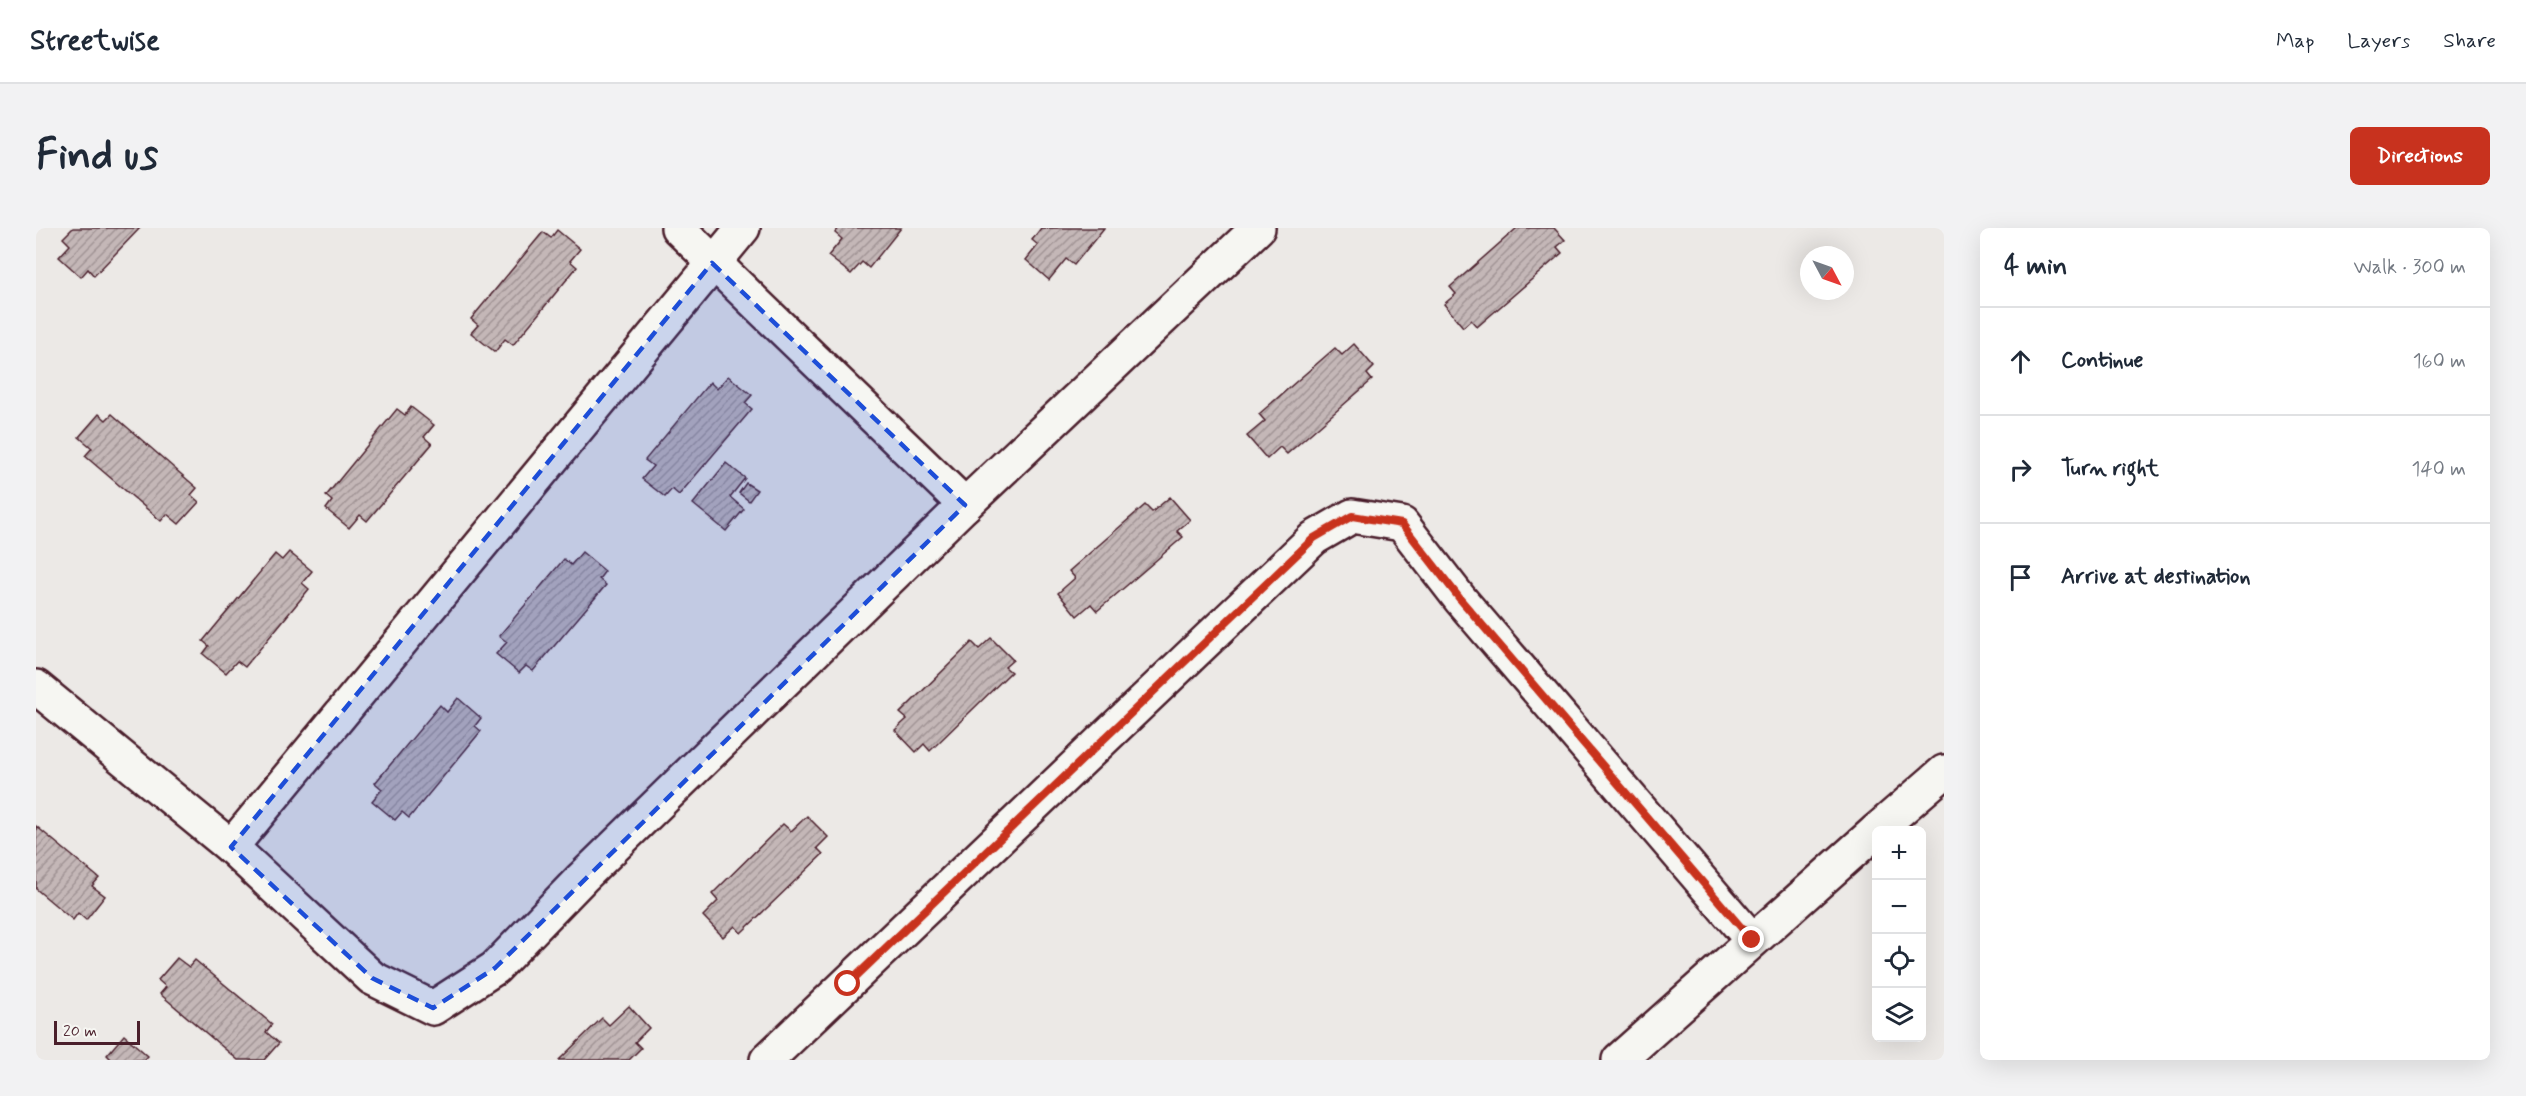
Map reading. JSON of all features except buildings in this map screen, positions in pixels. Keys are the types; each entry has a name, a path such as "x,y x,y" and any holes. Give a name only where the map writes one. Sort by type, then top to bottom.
{"street":[{"path":"678,228 965,505"},
{"path":"231,847 743,228"},
{"path":"36,687 231,847 372,978 433,1008 495,968 582,878 965,505 1258,228"},
{"path":"767,1060 1314,538 1352,516 1402,524 1460,599 1752,940"},
{"path":"1883,826 1944,772"},
{"path":"1619,1060 1872,835"}],"highlighted area":[{"path":"712,263 965,505 495,968 433,1008 372,978 231,847"}],"route":[{"path":"848,984 1314,538 1352,516 1402,524 1460,599 1752,940"}]}
